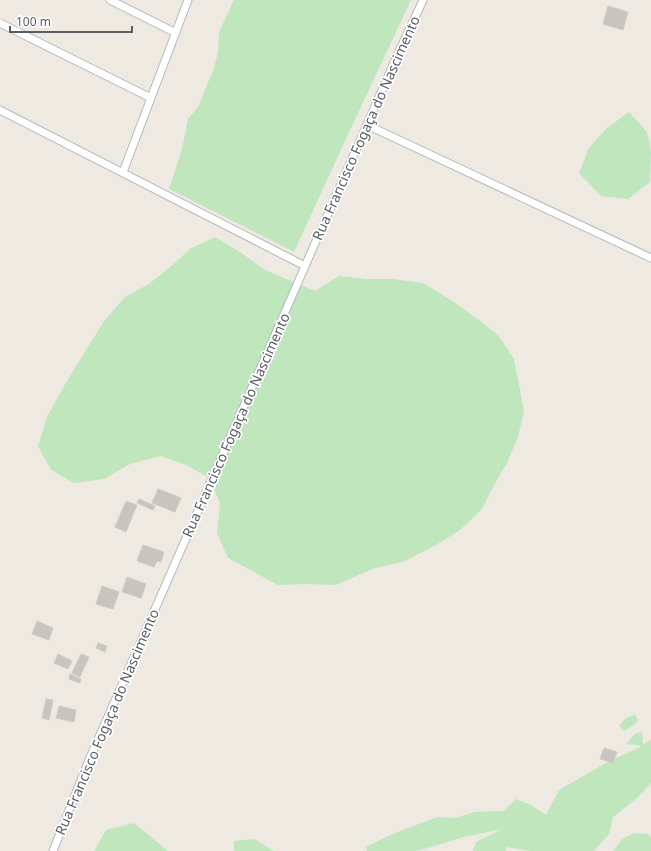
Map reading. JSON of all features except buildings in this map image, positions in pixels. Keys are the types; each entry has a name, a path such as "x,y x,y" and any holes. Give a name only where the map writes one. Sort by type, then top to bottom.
{"street":[{"path":"110,0 176,33"},
{"path":"123,172 188,0"},
{"name":"Rua Francisco Fogaça do Nascimento","path":"53,851 89,760 397,56 423,0"},
{"path":"0,23 151,98"},
{"path":"0,110 306,266"},
{"path":"367,125 651,258"}],"green space":[{"path":"234,0 411,0 294,252 169,189 182,149 188,119 198,107 214,68 218,52 219,32"},
{"path":"629,112 647,132 651,150 650,182 628,199 601,196 579,173 589,148 607,128"},
{"path":"215,237 240,252 265,270 315,291 339,276 368,279 393,279 423,283 451,300 498,335 514,359 524,411 518,437 507,463 482,509 460,530 436,545 405,561 372,569 336,585 278,585 228,558 217,533 220,504 210,478 186,465 160,456 130,464 104,479 74,483 51,470 38,446 47,417 74,369 105,320 125,297 149,284 190,249"},
{"path":"635,715 638,720 634,725 624,731 619,726 626,719"},
{"path":"642,732 643,745 651,739 651,783 636,799 613,817 609,834 594,851 530,851 507,847 506,851 473,851 476,842 502,829 464,837 415,851 367,851 365,847 395,833 437,817 456,818 475,812 504,811 516,799 531,805 546,815 559,790 606,763 642,746 626,744 635,734"},
{"path":"134,823 168,851 94,851 106,830"},
{"path":"634,833 648,834 651,838 651,851 613,851 622,839"},
{"path":"255,839 274,851 234,851 234,841"}]}
